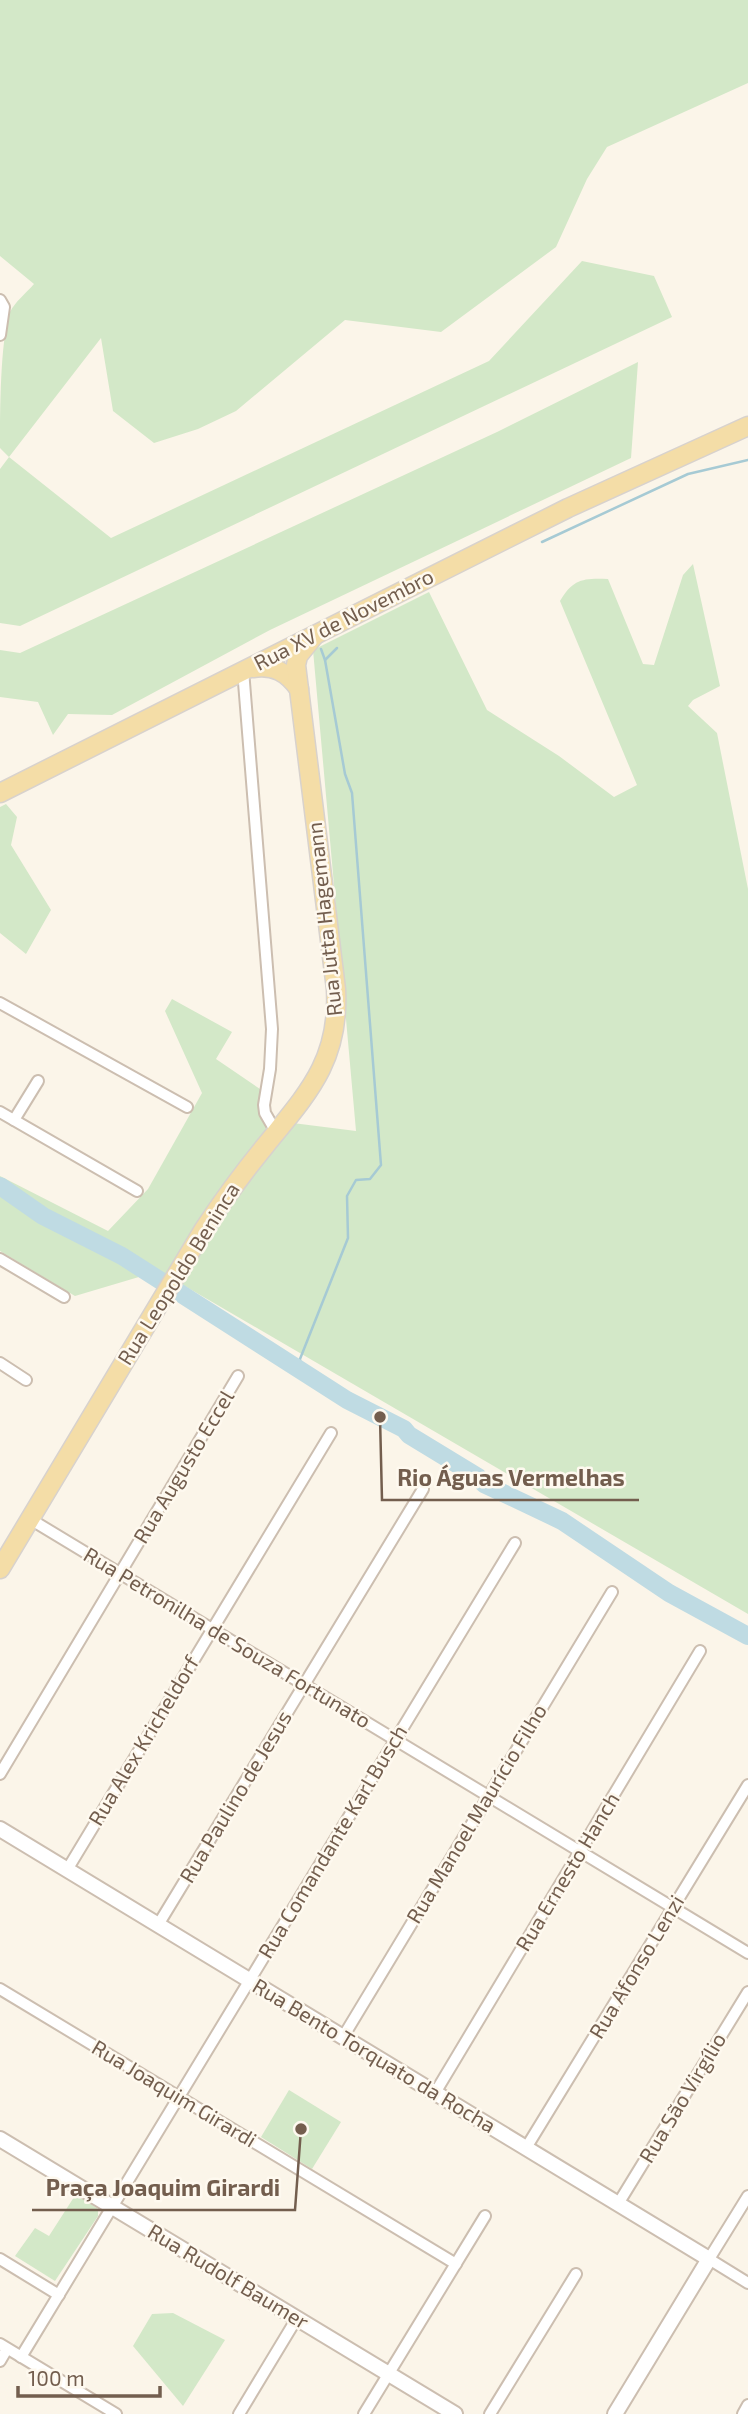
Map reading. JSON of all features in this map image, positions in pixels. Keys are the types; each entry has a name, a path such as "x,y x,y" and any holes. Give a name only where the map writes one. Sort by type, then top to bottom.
{"main road":[{"name":"Rua XV de Novembro","path":"0,793 568,508 748,426"},
{"name":"Rua XV de Novembro","path":"691,450 748,439"},
{"name":"Rua Jutta Hagemann","path":"276,1132 308,1092 323,1065 333,1038 337,1009 296,665 298,656 316,635"},
{"path":"243,670 257,667 276,669 291,678 299,689"},
{"name":"Rua Leopoldo Beninca","path":"0,1569 220,1204 276,1132"}],"street":[{"path":"0,335 1,302"},
{"path":"243,670 272,1029 270,1069 264,1105 265,1113 276,1132"},
{"path":"0,1003 187,1107"},
{"path":"15,1120 38,1081"},
{"path":"0,1112 137,1191"},
{"path":"0,1259 64,1297"},
{"path":"0,1363 26,1380"},
{"name":"Rua Augusto Eccel","path":"0,1773 238,1376"},
{"name":"Rua Alex Kricheldorf","path":"67,1870 331,1433"},
{"name":"Rua Paulino de Jesus","path":"158,1925 423,1489"},
{"name":"Rua Petronilha de Souza Fortunato","path":"30,1519 748,1953"},
{"name":"Rua Comandante Karl Busch","path":"21,2357 515,1543"},
{"name":"Rua Manoel Maurício Filho","path":"343,2037 612,1592"},
{"name":"Rua Ernesto Hanch","path":"435,2093 700,1651"},
{"name":"Rua Afonso Lenzi","path":"526,2148 748,1785"},
{"name":"Rua Bento Torquato da Rocha","path":"0,1829 748,2283"},
{"name":"Rua Joaquim Girardi","path":"0,1989 456,2264"},
{"name":"Rua São Virgílio","path":"618,2204 748,1992"},
{"name":"Rua Rudolf Baumer","path":"0,2139 455,2414"},
{"path":"615,2414 748,2196"},
{"path":"364,2414 485,2216"},
{"path":"0,2259 59,2295"},
{"path":"490,2414 576,2274"},
{"path":"239,2414 297,2318"},
{"path":"0,2361 4,2347 116,2414"},
{"path":"743,2414 748,2405"}],"green space":[{"path":"0,0 748,0 748,83 607,147 587,179 556,247 441,332 345,320 236,411 198,429 154,443 113,411 101,338 9,457 0,448 4,341 10,312 34,284 0,256"},
{"path":"582,261 654,276 672,317 20,626 0,623 0,469 9,457 111,538 489,361"},
{"path":"638,362 631,458 270,630 112,715 68,714 53,735 38,702 0,697 0,650 20,653 497,432"},
{"path":"693,564 720,686 693,700 688,706 717,733 748,889 748,1614 159,1271 75,1296 0,1251 0,1176 108,1231 148,1189 202,1093 165,1011 172,999 232,1032 216,1059 260,1089 261,1119 356,1131 313,650 429,592 487,710 559,756 614,797 637,785 560,601 569,588 580,581 608,579 643,664 654,665 683,575"},
{"path":"6,804 17,817 11,845 51,910 26,954 0,933 0,807"},
{"path":"289,2090 341,2122 312,2169 261,2137"},
{"path":"76,2194 98,2209 98,2216 55,2281 15,2256 35,2228 49,2236"},
{"path":"173,2313 225,2340 183,2406 133,2346 152,2314"}],"waterway":[{"path":"542,542 688,474 748,460"},
{"path":"325,660 337,648"},
{"path":"301,1370 300,1359 348,1238 347,1196 356,1180 370,1179 381,1165 352,793 345,774 321,649"},
{"path":"0,1186 43,1216 122,1256 347,1400 404,1429 409,1435 478,1477 484,1484 562,1521 669,1593 748,1636"}],"place":[{"name":"Rio Águas Vermelhas","path":"380,1417"},
{"name":"Praça Joaquim Girardi","path":"301,2129"}]}
